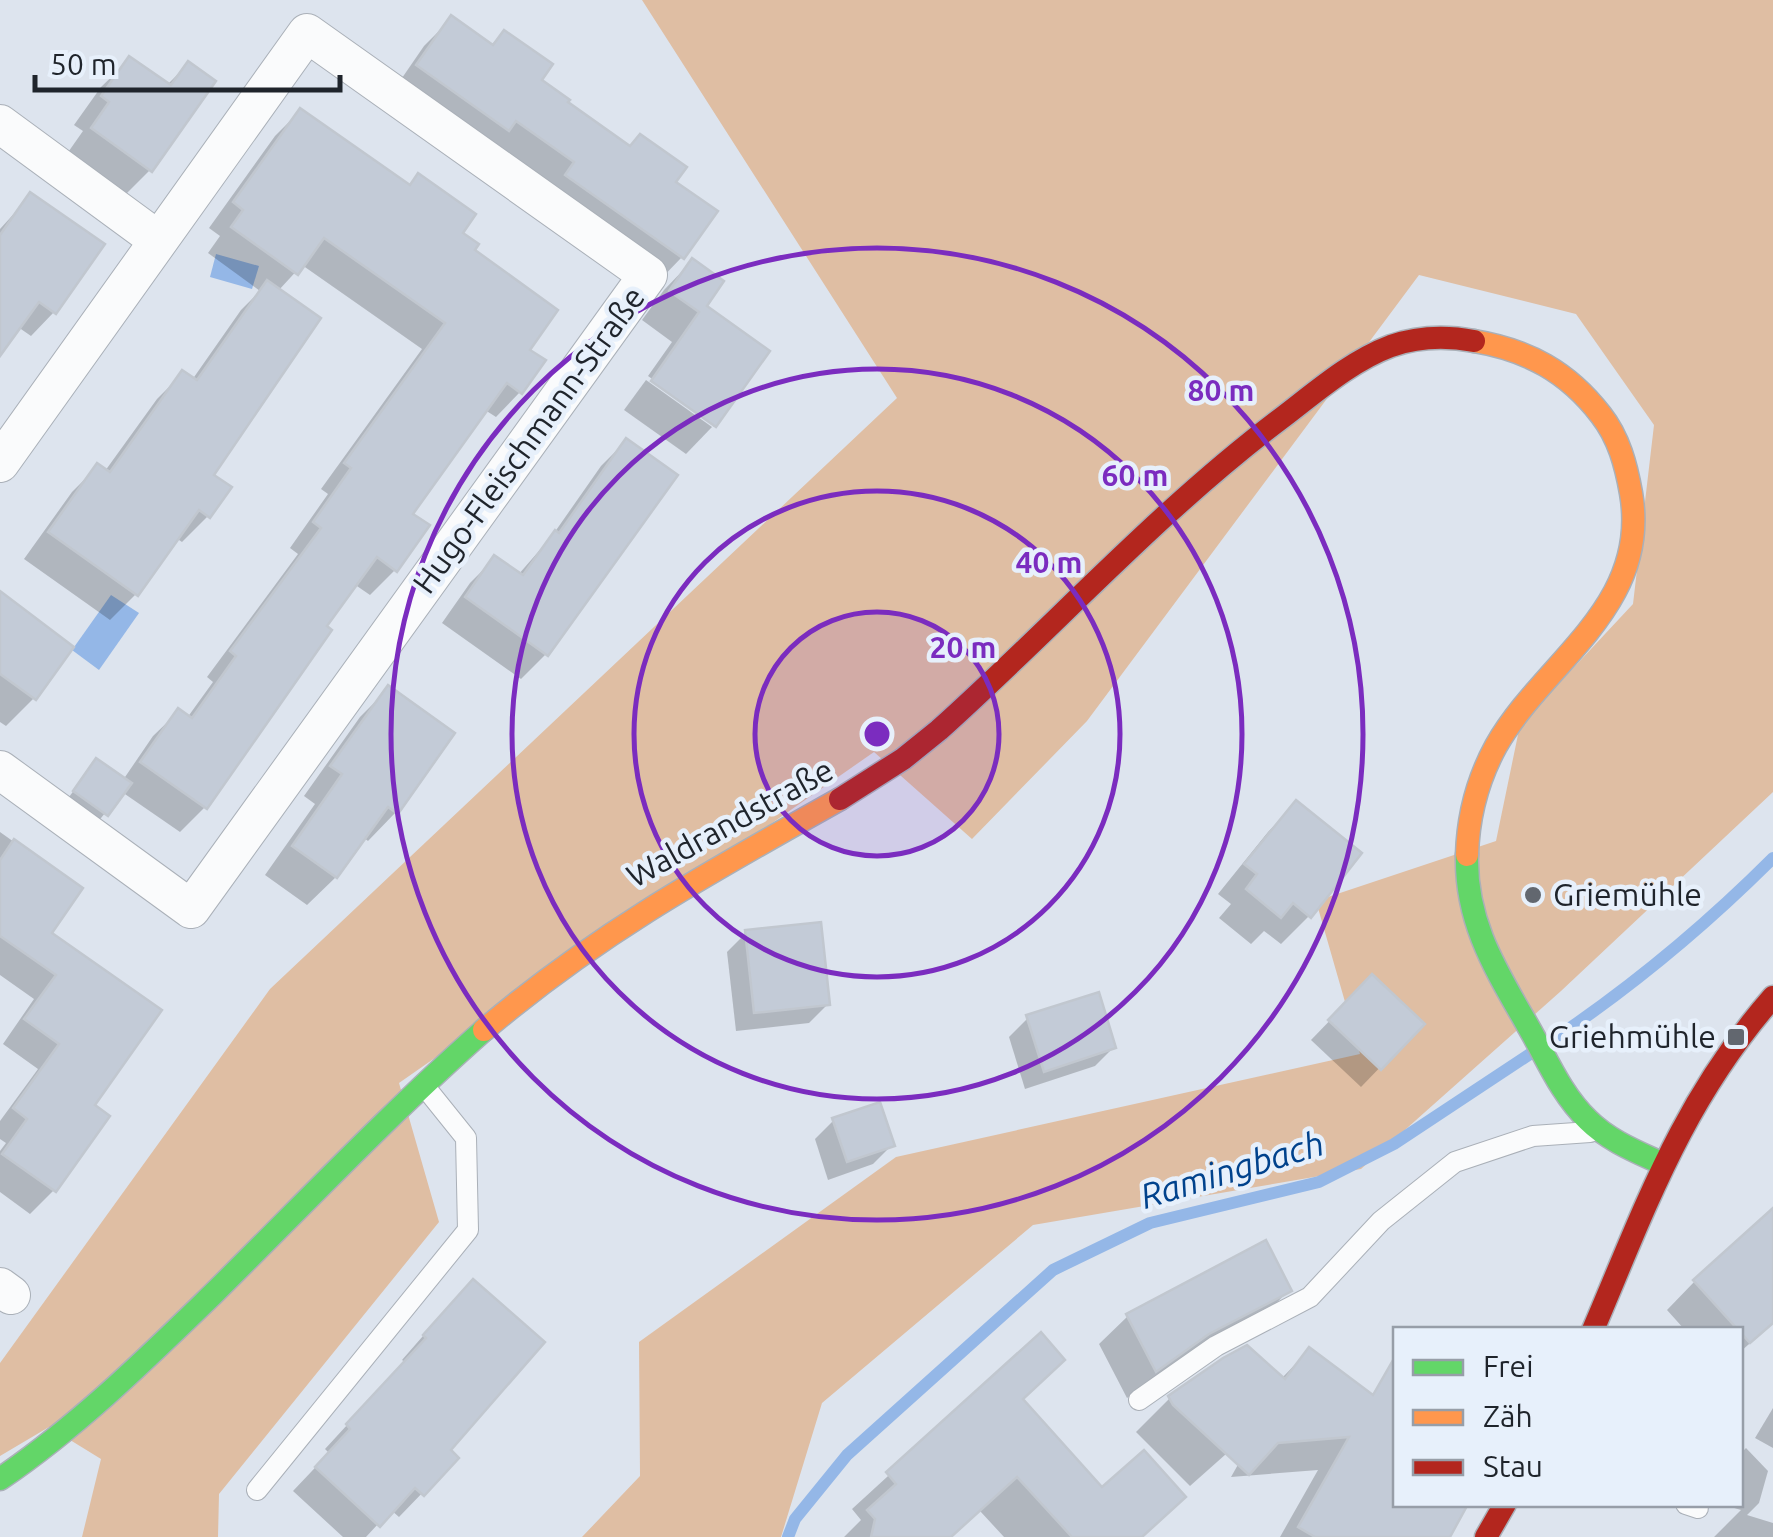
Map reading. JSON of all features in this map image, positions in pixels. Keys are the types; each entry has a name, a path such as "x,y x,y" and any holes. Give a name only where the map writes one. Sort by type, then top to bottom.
{"street":[{"name":"Hugo-Fleischmann-Straße","path":"0,463 307,33 648,275 191,910 0,770"},
{"path":"0,124 158,240"},
{"name":"Waldrandstraße","path":"0,1480 54,1444 113,1392 423,1085 526,994 616,925 853,792 922,743 1156,520 1259,434 1332,380 1391,347 1436,337 1486,340 1534,356 1568,376 1603,412 1624,450 1632,495 1630,544 1618,588 1572,657 1510,724 1486,767 1468,856 1476,930 1567,1095 1600,1131 1661,1163"},
{"path":"1593,1327 1661,1163 1701,1087 1736,1037 1773,997"},
{"path":"1486,1537 1503,1507"}],"lane":[{"path":"257,1490 468,1230 466,1138 423,1085"},
{"path":"1140,1400 1216,1346 1310,1297 1380,1221 1455,1162 1533,1136 1600,1131"}],"shaded area":[{"path":"642,0 1773,0 1773,792 1561,991 1361,1169 1033,1225 822,1403 781,1537 582,1537 640,1476 639,1342 896,1157 1360,1054 1316,901 1496,841 1520,725 1633,604 1654,425 1576,314 1419,275 1087,721 972,839 874,752 399,1083 439,1222 219,1494 218,1537 82,1537 101,1459 49,1427 0,1456 0,1363 270,989 897,398"}],"water":[{"path":"216,254 259,266 252,289 210,277"},
{"path":"111,595 139,613 99,670 72,650"}],"building":[{"path":"451,15 493,45 504,30 553,64 542,80 568,102 630,146 640,134 687,167 676,182 718,211 684,259 565,175 574,162 516,121 509,131 416,65"},
{"path":"129,56 171,85 188,61 216,81 152,172 91,128 109,102 101,96"},
{"path":"300,108 410,185 418,173 476,214 463,233 479,244 475,250 558,310 530,350 546,360 522,394 507,383 413,514 430,525 397,572 377,557 327,626 332,630 207,809 140,762 178,708 192,718 236,656 230,651 321,528 313,522 351,468 344,463 445,323 324,238 298,275 231,227 243,210 233,202"},
{"path":"30,192 105,244 56,314 39,302 0,356 0,235"},
{"path":"692,258 724,281 707,306 770,351 716,427 651,381 699,312 669,291"},
{"path":"267,280 321,318 214,475 232,487 210,518 199,510 138,596 48,532 97,463 110,472 182,370 197,380"},
{"path":"626,438 678,475 548,656 465,597 494,555 523,575 555,530 559,533"},
{"path":"0,591 74,647 36,700 0,674"},
{"path":"388,685 455,733 398,814 388,807 337,878 292,846 342,774 330,766"},
{"path":"96,758 132,783 108,816 73,791"},
{"path":"1296,800 1362,853 1311,918 1293,903 1281,918 1246,889 1257,874 1244,864"},
{"path":"14,839 83,888 52,933 162,1010 95,1105 110,1116 56,1192 2,1154 27,1119 13,1108 59,1044 24,1019 56,975 0,936 0,860"},
{"path":"821,922 830,1005 754,1013 745,930"},
{"path":"1372,974 1425,1024 1381,1070 1328,1020"},
{"path":"1099,992 1116,1048 1044,1072 1026,1015"},
{"path":"880,1102 895,1146 847,1162 832,1118"},
{"path":"1773,1208 1773,1323 1750,1343 1743,1335 1743,1327 1736,1327 1693,1280"},
{"path":"1266,1240 1292,1291 1209,1334 1156,1372 1126,1314"},
{"path":"473,1279 545,1342 451,1450 459,1458 424,1496 415,1488 380,1527 315,1467 350,1429 346,1424 426,1338 423,1335"},
{"path":"1041,1332 1065,1360 1023,1399 1102,1487 1144,1450 1186,1497 1142,1537 1072,1537 1017,1477 951,1537 871,1537 875,1519 867,1510 896,1484 886,1472"},
{"path":"1247,1345 1285,1379 1309,1347 1373,1395 1393,1360 1393,1507 1466,1507 1450,1537 1315,1537 1298,1527 1349,1437 1278,1443 1249,1475 1168,1396"}],"waterway":[{"name":"Ramingbach","path":"1551,1041 1666,955 1773,858"},
{"name":"Ramingbach","path":"788,1537 795,1519 847,1455 1053,1270 1150,1223 1319,1182 1394,1144 1530,1054"}],"traffic: fast":[{"path":"1467,855 1478,928 1508,992 1564,1090 1579,1111 1604,1133 1661,1163"},
{"path":"0,1479 136,1368 484,1030"}],"traffic: slow":[{"path":"1467,855 1475,799 1496,746 1516,715 1610,601 1625,569 1633,533 1631,493 1624,462 1601,415 1575,387 1545,365 1512,350 1474,341"},
{"path":"484,1030 612,934 840,799"}],"traffic: jam":[{"path":"840,799 903,759 939,730 1193,491 1335,377 1376,352 1401,343 1432,338 1474,341"},
{"path":"1594,1327 1649,1198 1690,1115 1741,1036 1773,997"},
{"path":"1486,1537 1503,1507"}],"place":[{"name":"Griemühle","path":"1533,895"},
{"name":"Griehmühle","path":"1736,1037"}]}
